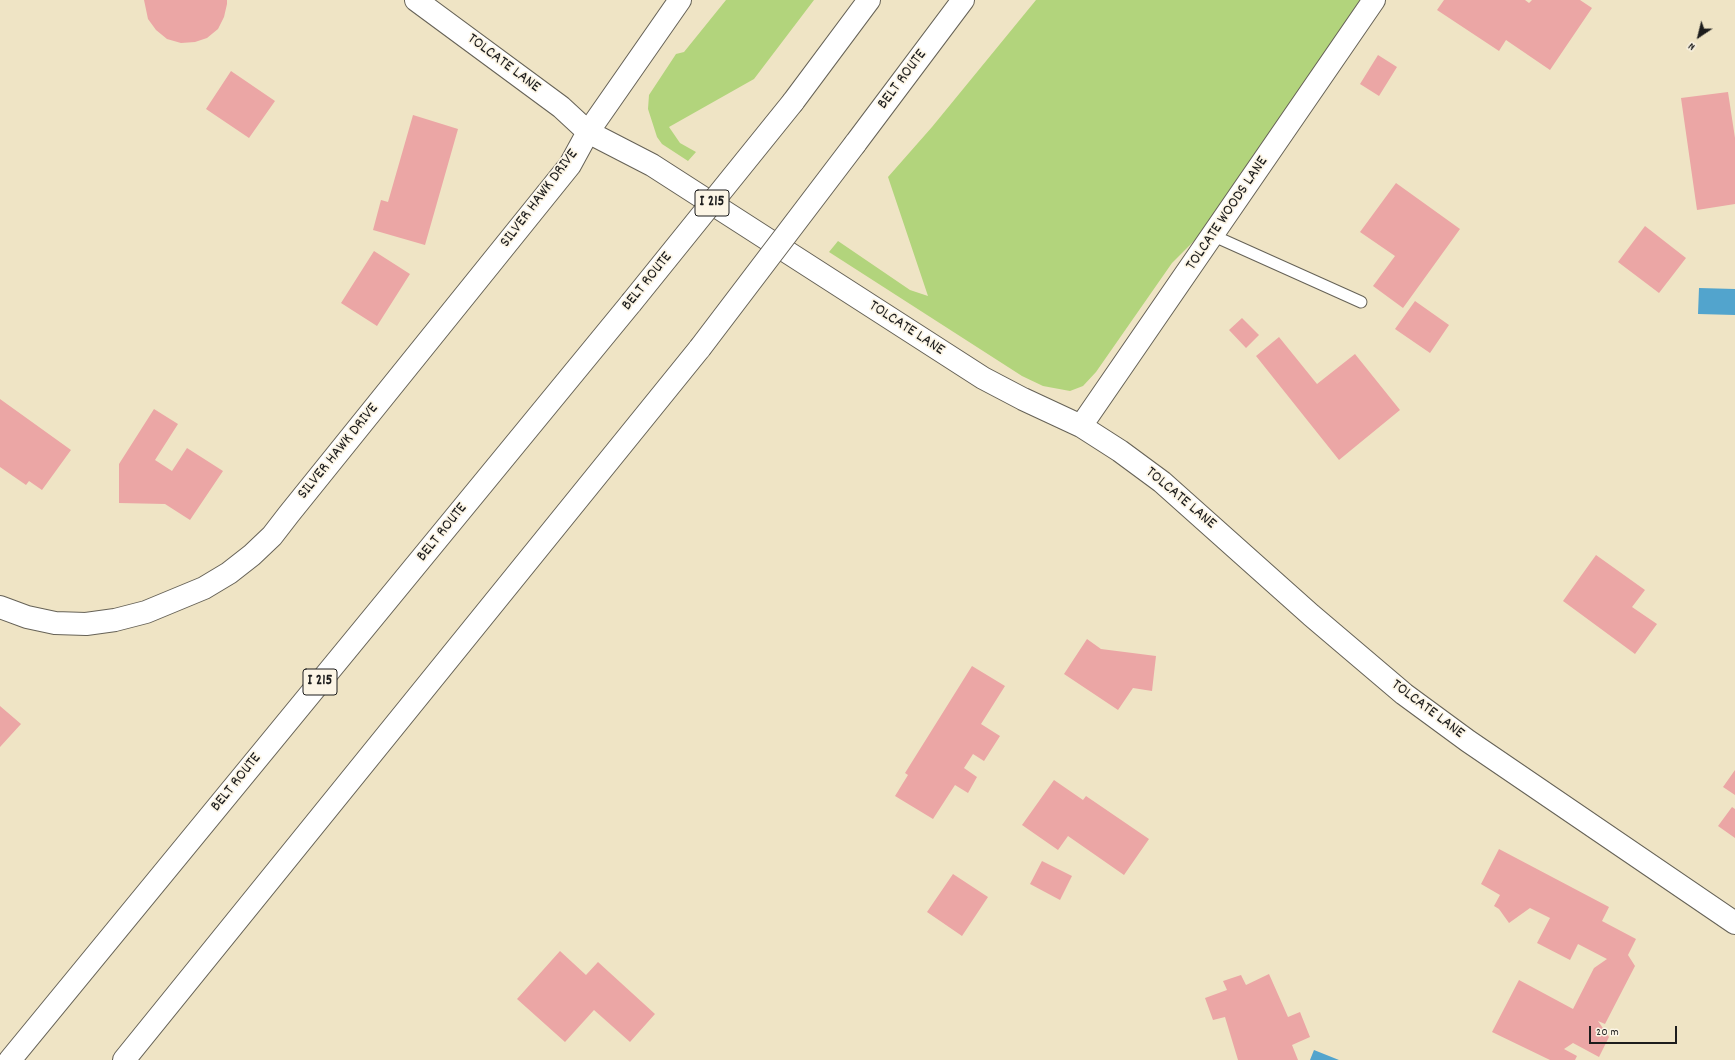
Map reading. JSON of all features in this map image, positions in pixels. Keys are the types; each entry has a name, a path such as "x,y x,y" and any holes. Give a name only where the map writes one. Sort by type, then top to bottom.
{"main road":[{"name":"TOLCATE LANE","path":"416,0 561,107 588,132 652,165 984,378 1023,400 1081,426 1120,451 1162,482 1311,615 1404,694 1468,742 1735,923"},
{"path":"588,132 680,0"},
{"name":"BELT ROUTE","path":"10,1060 793,102 869,0"},
{"name":"BELT ROUTE","path":"124,1060 700,348 963,0"},
{"name":"TOLCATE WOODS LANE","path":"1081,426 1214,236 1374,0"},
{"name":"SILVER HAWK DRIVE","path":"0,607 27,617 54,623 86,624 115,620 146,612 197,591 229,573 252,555 272,536 570,165 588,132"}],"lane":[{"path":"1214,236 1361,302"}],"green space":[{"path":"726,0 814,0 754,79 669,127 680,143 696,152 688,161 662,144 657,137 648,109 649,95 676,54 684,52"},
{"path":"1036,0 1360,0 1255,156 1197,238 1172,263 1096,372 1083,386 1070,391 1043,386 1022,376 829,252 838,241 910,290 928,296 888,177 932,127"}],"water":[{"path":"1699,288 1735,289 1735,315 1698,314"},
{"path":"1314,1050 1339,1060 1310,1060"}],"building":[{"path":"144,0 227,0 227,4 224,17 218,29 207,38 195,42 181,43 167,39 156,30 148,19"},
{"path":"1444,0 1525,0 1529,3 1532,0 1580,0 1592,8 1550,70 1506,40 1499,51 1437,10"},
{"path":"1378,55 1397,67 1379,96 1360,84"},
{"path":"231,71 275,101 249,138 206,109"},
{"path":"1728,92 1735,138 1735,204 1697,210 1681,98"},
{"path":"413,115 458,129 425,245 373,230 381,200 388,202"},
{"path":"1396,183 1460,229 1403,308 1373,286 1395,256 1360,232"},
{"path":"1645,226 1686,258 1659,293 1618,262"},
{"path":"374,251 410,274 377,326 341,303"},
{"path":"1415,301 1449,325 1430,353 1395,329"},
{"path":"1242,318 1259,335 1246,348 1229,330"},
{"path":"1279,337 1317,384 1355,354 1400,410 1339,460 1256,356"},
{"path":"0,399 71,450 42,490 29,481 26,485 0,467"},
{"path":"154,409 178,424 155,460 172,471 187,448 223,471 190,520 165,504 119,503 119,464"},
{"path":"1596,555 1645,590 1632,607 1657,624 1635,654 1563,601"},
{"path":"1087,639 1101,649 1156,656 1152,691 1133,688 1118,710 1064,674"},
{"path":"972,666 1005,686 981,724 1000,736 984,761 973,754 964,768 977,777 968,793 955,785 933,819 895,796 908,775 905,773"},
{"path":"0,706 21,724 0,747"},
{"path":"1735,770 1735,795 1723,787"},
{"path":"1054,780 1083,800 1086,796 1149,839 1124,875 1068,836 1058,850 1022,825"},
{"path":"1732,807 1735,809 1735,838 1718,826"},
{"path":"1499,849 1609,907 1602,921 1636,939 1628,955 1635,966 1605,1024 1598,1021 1609,1037 1599,1057 1573,1043 1564,1049 1577,1056 1575,1060 1550,1060 1492,1032 1519,980 1573,1009 1594,968 1607,959 1578,944 1570,960 1537,943 1550,918 1530,908 1509,923 1499,909 1494,906 1500,895 1481,884"},
{"path":"1042,861 1072,876 1060,900 1030,884"},
{"path":"953,874 988,897 962,936 927,912"},
{"path":"560,951 586,975 598,962 655,1014 630,1042 594,1010 565,1042 517,999"},
{"path":"1269,974 1288,1017 1300,1012 1310,1037 1292,1045 1298,1060 1238,1060 1225,1017 1213,1020 1205,998 1227,990 1223,981 1241,975 1246,985"}]}
